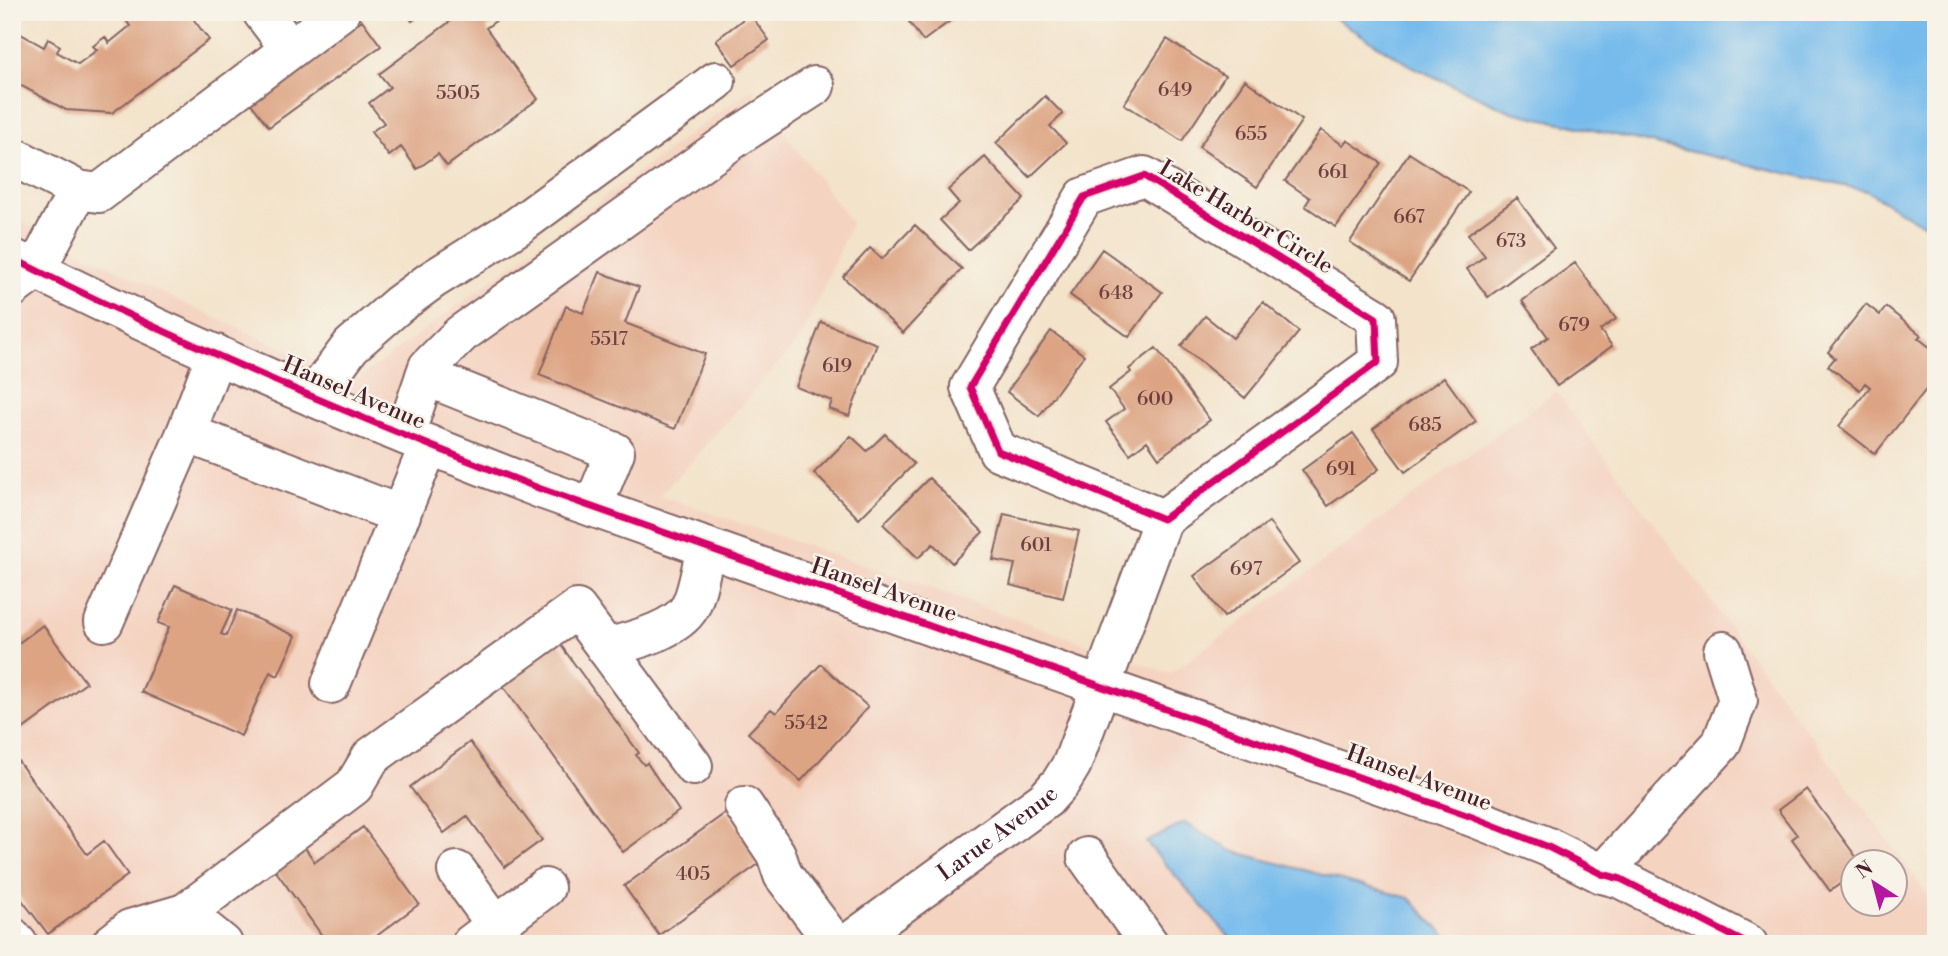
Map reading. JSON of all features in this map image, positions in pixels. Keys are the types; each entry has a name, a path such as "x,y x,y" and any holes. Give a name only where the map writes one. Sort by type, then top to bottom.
{"main road":[{"path":"262,12 290,50"},
{"path":"12,156 78,190 99,193 340,12"},
{"path":"313,397 351,346 398,305 518,226 716,81"},
{"path":"331,684 401,515 417,440 428,367 461,334 738,136 815,86"},
{"name":"Lake Harbor Circle","path":"1144,176 1376,318 1378,362 1163,519 998,451 970,387 1084,197 1144,176"},
{"path":"20,272 78,190"},
{"name":"Hansel Avenue","path":"20,272 417,440 593,507 1472,817 1546,846 1602,874 1620,879 1748,944"},
{"path":"104,622 186,433 216,354"},
{"path":"425,376 615,452 593,507"},
{"path":"186,433 401,515"},
{"name":"Larue Avenue","path":"847,944 1046,799 1061,782 1072,764 1163,519"},
{"path":"606,648 674,623 689,608 706,547"},
{"path":"111,944 130,929 266,878 311,847 335,822 371,757 577,609 692,766"},
{"path":"1602,874 1721,744 1738,700 1723,651"},
{"path":"744,806 776,854 783,875 835,944"},
{"path":"1087,857 1144,942"},
{"path":"457,871 483,934 545,888"},
{"path":"198,903 223,944"},
{"path":"12,937 18,944"}],"shaded area":[{"path":"752,88 851,223 801,338 660,496 919,584 1170,674 1556,391 1893,848 1840,848 1840,918 1910,918 1910,871 1936,906 1936,944 12,944 12,217 183,303 358,379"}],"water":[{"path":"1325,12 1936,12 1936,229 1915,220 1867,191 1512,112 1413,67"},
{"path":"1185,823 1232,851 1409,898 1450,940 1448,944 1235,944 1146,842"}],"building":[{"path":"134,12 188,12 209,40 112,113 66,110 20,85 15,94 12,92 12,29 44,47 48,39 60,46 57,52 78,64 97,50 93,46 105,37 109,43 130,26 125,19"},
{"path":"405,12 424,12 412,21"},
{"path":"463,12 508,12 486,28 538,99 447,166 438,154 417,169 401,147 389,156 371,132 384,123 369,103 390,87 379,74"},
{"path":"902,12 962,12 923,41"},
{"path":"750,14 769,40 734,65 716,40"},
{"path":"362,20 381,46 269,127 250,102"},
{"path":"1167,39 1225,76 1182,141 1124,104"},
{"path":"1245,80 1302,120 1257,187 1199,147"},
{"path":"1045,96 1063,114 1050,126 1066,143 1030,177 996,143"},
{"path":"1321,130 1343,145 1347,140 1381,163 1336,227 1305,206 1310,198 1285,181"},
{"path":"1409,153 1469,192 1409,281 1350,242"},
{"path":"985,157 1024,199 968,250 940,220 959,203 948,190"},
{"path":"1517,198 1554,248 1488,297 1467,269 1485,256 1468,234"},
{"path":"915,225 962,269 903,333 843,277 870,248 882,259"},
{"path":"1102,249 1162,292 1129,337 1070,295"},
{"path":"1575,263 1616,319 1600,330 1612,346 1557,386 1531,349 1548,337 1522,301"},
{"path":"600,272 639,287 625,323 705,354 675,429 539,375 566,306 583,313"},
{"path":"1263,302 1299,332 1245,398 1181,346 1205,316 1233,338"},
{"path":"1866,304 1880,315 1886,307 1921,335 1918,338 1936,352 1936,377 1875,454 1839,426 1870,387 1865,383 1860,390 1828,366 1835,358 1828,352"},
{"path":"821,322 877,344 849,416 829,409 832,401 796,387"},
{"path":"1051,331 1084,355 1039,416 1007,392"},
{"path":"1156,348 1210,420 1159,458 1147,441 1130,454 1106,422 1124,409 1109,389"},
{"path":"1444,377 1476,421 1405,472 1373,429"},
{"path":"1353,433 1379,469 1328,506 1302,470"},
{"path":"885,434 914,464 859,519 814,473 851,436 867,451"},
{"path":"929,478 983,532 952,563 933,544 918,558 883,524"},
{"path":"1004,514 1079,531 1063,598 1010,585 1015,564 993,560"},
{"path":"1269,522 1299,563 1224,617 1194,576"},
{"path":"175,585 232,610 221,634 226,636 237,610 296,636 278,676 270,672 241,736 141,692 169,627 158,623"},
{"path":"43,625 86,683 12,737 12,648"},
{"path":"552,633 639,753 636,755 644,765 647,763 679,811 623,852 495,675"},
{"path":"821,664 868,707 801,781 748,733 771,709 776,713"},
{"path":"470,742 542,840 505,867 467,816 444,833 410,787"},
{"path":"12,753 87,854 104,841 128,875 48,934 12,887"},
{"path":"1806,789 1850,848 1840,848 1840,884 1830,891 1792,839 1797,835 1778,810"},
{"path":"727,812 763,861 659,935 624,886"},
{"path":"363,827 419,904 366,944 328,944 263,853 293,831 315,862"}],"cycle path":[{"path":"1144,176 1376,318 1378,362 1163,519 998,451 970,387 1084,197 1144,176"},
{"path":"12,258 208,351 340,409 474,463 541,489 1472,817 1546,846 1602,874 1621,879 1748,944"}]}
